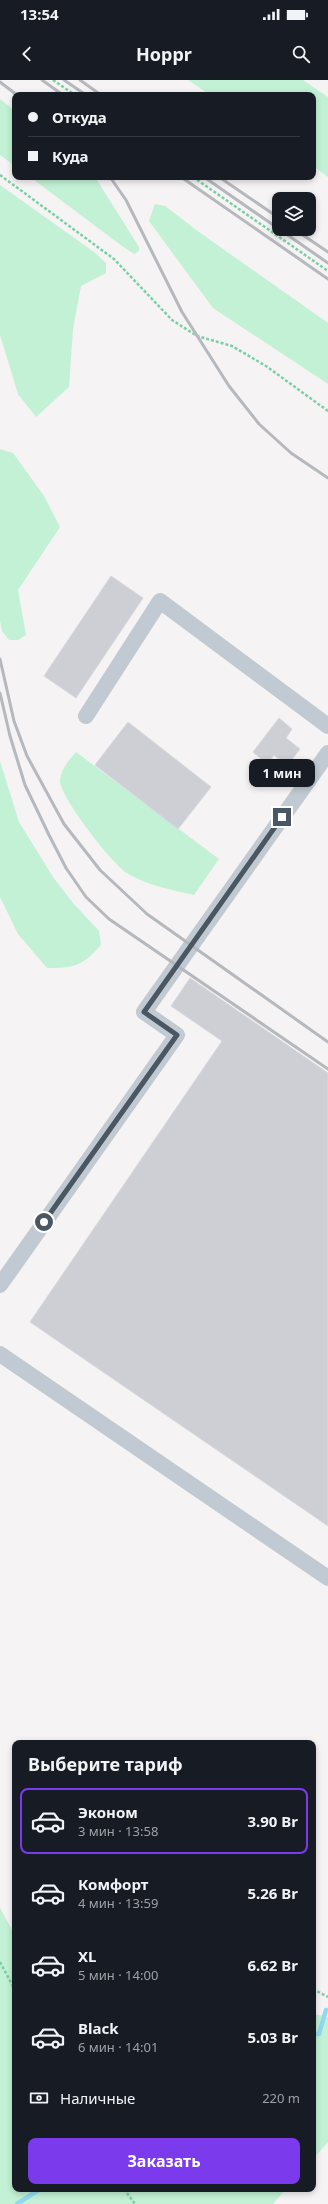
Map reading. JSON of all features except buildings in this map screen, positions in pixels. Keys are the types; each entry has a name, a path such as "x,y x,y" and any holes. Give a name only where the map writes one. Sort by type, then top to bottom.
{"lane":[{"path":"86,716 160,601 328,726"},
{"path":"0,1285 177,1035 144,1012 328,753"},
{"path":"0,1354 328,1578"}],"path":[{"path":"53,80 71,92"},
{"path":"0,175 114,259 172,320 197,336 232,346 239,350 266,366 328,411"},
{"path":"197,180 328,271"},
{"path":"0,1962 12,1984"},
{"path":"316,1991 328,1997"},
{"path":"126,2192 135,2204"}],"green space":[{"path":"188,80 303,80 328,97 328,177 316,168 316,92 206,92"},
{"path":"0,99 12,109 12,164 0,155"},
{"path":"34,180 97,180 139,247 139,251 134,254"},
{"path":"0,185 94,252 106,263 106,273 81,286 73,329 69,387 36,417 18,394 0,335"},
{"path":"155,204 165,206 199,232 328,323 328,384 213,308 149,221"},
{"path":"0,449 13,453 44,496 60,527 18,590 26,635 18,640 9,640 2,631 0,621"},
{"path":"76,752 219,859 194,895 159,887 134,877 120,867 99,844 68,800 60,780 62,772 68,761"},
{"path":"0,761 19,822 53,877 73,903 99,931 101,945 83,962 65,967 47,968 18,934 0,897"},
{"path":"0,1908 12,1930 12,2192 283,2192 273,2204 0,2204"},
{"path":"316,2014 328,2017 328,2142 316,2156"}],"waterway":[{"path":"316,2034 319,2034 326,2010"},
{"path":"17,2204 35,2192"}],"railway":[{"path":"42,80 59,92"},
{"path":"64,80 82,92"},
{"path":"80,80 97,92"},
{"path":"0,82 13,92"},
{"path":"112,180 126,200 182,312 229,386 259,424 291,453 328,478"},
{"path":"185,180 328,279"},
{"path":"208,180 328,263"},
{"path":"223,180 272,213"},
{"path":"304,236 328,252"},
{"path":"0,659 14,721 27,756 64,824 100,870 147,914 328,1042"},
{"path":"0,693 10,736 25,785 66,868 86,897 109,919 328,1069"}],"route":[{"path":"44,1222 177,1035 144,1012 282,817"}]}
